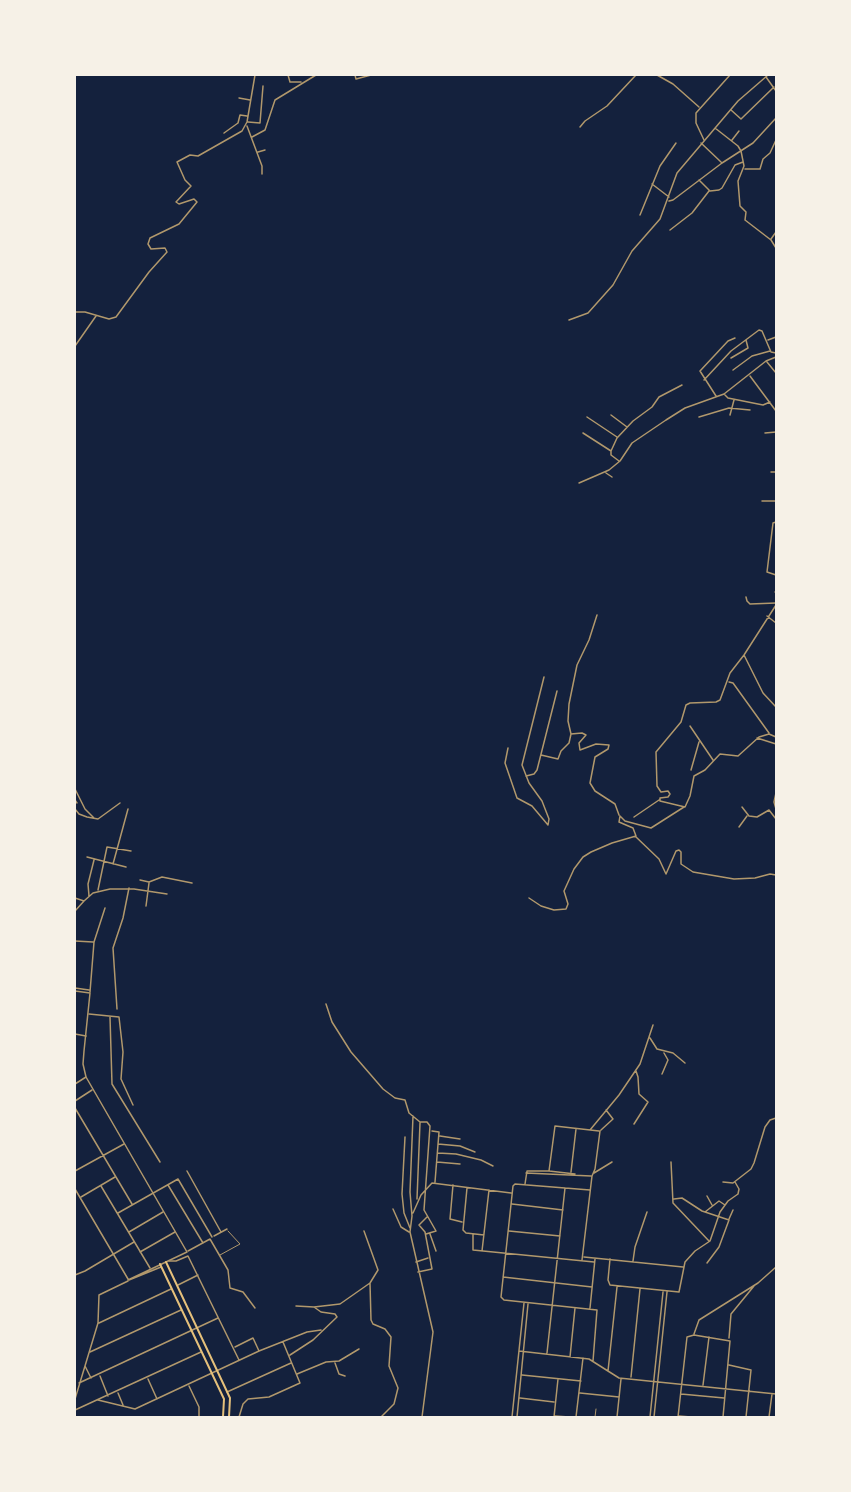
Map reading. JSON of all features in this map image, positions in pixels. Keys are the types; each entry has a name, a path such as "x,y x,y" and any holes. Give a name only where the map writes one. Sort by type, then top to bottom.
{"main road":[{"path":"167,1261 230,1398 229,1417"},
{"path":"161,1265 224,1404 223,1417"}],"street":[{"path":"255,75 249,100 247,123 262,166 262,174"},
{"path":"298,75 289,75 290,82 302,82"},
{"path":"252,137 265,130 275,100 302,82 320,75"},
{"path":"355,75 356,79 371,75"},
{"path":"580,127 607,106 635,75"},
{"path":"660,75 700,108"},
{"path":"704,140 695,120 700,108 730,75"},
{"path":"761,75 766,77 776,91"},
{"path":"569,320 588,313 613,285 632,251 660,219 677,173 730,110 766,77"},
{"path":"247,123 260,123 263,86"},
{"path":"730,110 741,119 774,87"},
{"path":"239,98 249,100"},
{"path":"224,133 238,123 240,115 248,116"},
{"path":"668,200 673,200 753,143 776,118"},
{"path":"75,312 85,312 109,319 116,317 149,272 167,252 165,248 151,249 148,244 150,238 180,224 197,202 194,199 179,204 176,202 190,186 177,162 190,155 198,156 240,132 247,123"},
{"path":"714,128 738,146 741,151 744,169 738,181 740,206 746,212 745,220 771,240 776,248"},
{"path":"732,141 739,131"},
{"path":"744,169 760,169 763,159 770,153 776,140"},
{"path":"640,215 651,183 676,143"},
{"path":"701,143 722,163"},
{"path":"257,152 265,150"},
{"path":"670,230 692,213 710,191 721,189 735,165 744,162"},
{"path":"699,180 710,191"},
{"path":"651,183 669,197"},
{"path":"776,203 776,210"},
{"path":"771,240 776,232"},
{"path":"75,346 96,316"},
{"path":"704,380 725,357 760,330 771,351"},
{"path":"767,340 776,337"},
{"path":"716,397 700,371 728,341 735,338"},
{"path":"731,358 748,347 746,339"},
{"path":"733,370 752,356 771,351 776,353"},
{"path":"579,483 605,473 620,461 632,443 666,420 685,408 724,394 766,361 776,357"},
{"path":"766,361 776,373"},
{"path":"749,375 776,411"},
{"path":"611,451 617,438 652,407 659,397 682,385"},
{"path":"724,394 734,399 763,405 770,402"},
{"path":"730,415 734,399"},
{"path":"699,417 732,407 750,410"},
{"path":"611,415 627,427"},
{"path":"587,417 617,438"},
{"path":"765,433 776,432"},
{"path":"583,433 611,451 611,455 620,461"},
{"path":"771,472 776,472"},
{"path":"605,473 612,477"},
{"path":"762,501 776,501"},
{"path":"776,522 773,523 767,572 776,575"},
{"path":"746,597 750,604 776,604"},
{"path":"634,818 670,794 668,791 662,792 657,786 656,752 681,722 686,705 693,702 718,701 730,673 776,604"},
{"path":"541,755 559,758 561,751 568,745 571,734 568,721 569,704 577,665 589,640 597,615"},
{"path":"768,616 776,623"},
{"path":"744,655 763,693 776,707"},
{"path":"508,748 505,763 517,798 532,806 548,825 549,819 542,801 532,789 522,762 544,677"},
{"path":"727,682 733,683 769,734 776,737"},
{"path":"526,776 537,772 556,691"},
{"path":"690,726 713,761"},
{"path":"571,734 586,735 579,743 581,750 604,743 609,745 608,749 595,758 590,783 595,791 615,804 625,821 651,828 683,810 690,796 694,776 705,770 721,754 738,756 757,738 769,734"},
{"path":"757,738 776,744"},
{"path":"691,770 700,741"},
{"path":"75,789 85,809 94,819"},
{"path":"776,793 776,809"},
{"path":"660,800 684,807"},
{"path":"75,809 79,814 94,819 102,817 120,803"},
{"path":"742,807 747,816"},
{"path":"113,864 128,809"},
{"path":"747,816 757,817 769,810 776,819"},
{"path":"620,816 619,822 633,828 636,836 659,859 666,874 676,851 679,850 681,864 693,872 734,879 776,875"},
{"path":"740,827 747,816"},
{"path":"529,898 541,906 554,910 566,909 568,904 564,895 565,888 574,869 584,857 612,843 636,836"},
{"path":"98,891 108,846 131,851"},
{"path":"87,857 126,867"},
{"path":"89,896 88,884 94,859"},
{"path":"140,880 149,882 162,877 192,883"},
{"path":"146,906 149,882"},
{"path":"117,1009 113,948 123,918 129,888"},
{"path":"75,911 89,896 98,891 129,888 167,894"},
{"path":"75,898 84,901"},
{"path":"105,908 94,942 83,1060 86,1077 187,1252"},
{"path":"75,940 94,942"},
{"path":"75,990 90,992"},
{"path":"326,1004 332,1022 349,1050 382,1089 395,1098 406,1101 408,1110 413,1116 420,1122 430,1125 424,1210 436,1231 426,1234"},
{"path":"88,1014 119,1017 123,1052 121,1079 134,1105"},
{"path":"110,1017 112,1084 160,1162"},
{"path":"590,1130 636,1071 644,1057 653,1025"},
{"path":"75,1034 86,1036"},
{"path":"650,1038 657,1049 673,1053 685,1063"},
{"path":"662,1074 668,1060 663,1051"},
{"path":"634,1124 648,1102 639,1094 636,1071"},
{"path":"75,1084 86,1077"},
{"path":"75,1101 93,1090"},
{"path":"75,1108 132,1204"},
{"path":"582,1261 592,1174 600,1131 613,1119 606,1110"},
{"path":"412,1216 410,1192 413,1116"},
{"path":"723,1182 735,1182 752,1167 764,1130 770,1120 776,1118"},
{"path":"417,1202 420,1122"},
{"path":"549,1171 555,1126 600,1131"},
{"path":"571,1173 576,1128"},
{"path":"430,1131 460,1139"},
{"path":"435,1183 439,1135"},
{"path":"405,1137 402,1194 404,1213 410,1229"},
{"path":"75,1171 124,1144"},
{"path":"438,1144 460,1146 475,1152"},
{"path":"438,1153 456,1154 481,1160 493,1166"},
{"path":"437,1162 460,1164"},
{"path":"526,1172 592,1174 612,1162"},
{"path":"671,1162 673,1203 710,1241"},
{"path":"187,1171 221,1232"},
{"path":"526,1172 549,1171 578,1175"},
{"path":"525,1185 526,1172"},
{"path":"80,1198 115,1177"},
{"path":"118,1213 178,1179 228,1270 230,1288 243,1292 255,1308"},
{"path":"610,1260 608,1282 610,1285 681,1291 684,1267 688,1258 710,1241 718,1216 725,1204 738,1193 735,1182"},
{"path":"422,1417 433,1332 410,1232 417,1202 426,1188 435,1183 512,1193"},
{"path":"590,1190 515,1184 512,1193 502,1300 598,1311 593,1361"},
{"path":"168,1185 203,1243"},
{"path":"453,1185 450,1219 463,1222"},
{"path":"101,1186 150,1269"},
{"path":"467,1187 464,1232 484,1235"},
{"path":"547,1354 565,1188"},
{"path":"75,1189 129,1280"},
{"path":"482,1251 489,1190"},
{"path":"707,1196 713,1205"},
{"path":"674,1199 682,1198 705,1213 729,1220"},
{"path":"705,1213 719,1201 725,1204"},
{"path":"511,1204 563,1210"},
{"path":"393,1209 401,1227 410,1232"},
{"path":"707,1263 719,1247 733,1210"},
{"path":"129,1232 164,1212"},
{"path":"633,1262 635,1247 647,1212"},
{"path":"418,1272 432,1269 426,1234 419,1225 428,1216"},
{"path":"129,1280 187,1252 227,1229"},
{"path":"508,1230 560,1236"},
{"path":"140,1252 176,1231"},
{"path":"296,1306 314,1307 340,1304 370,1283 378,1270 364,1231"},
{"path":"430,1233 436,1251"},
{"path":"473,1234 473,1250 594,1262"},
{"path":"75,1275 134,1242"},
{"path":"167,1261 189,1256 239,1360"},
{"path":"583,1257 684,1267"},
{"path":"416,1262 429,1258"},
{"path":"590,1309 595,1258"},
{"path":"75,1399 98,1323 99,1295 161,1265"},
{"path":"723,1417 729,1365 731,1314 745,1295 776,1267"},
{"path":"177,1286 199,1275"},
{"path":"503,1277 592,1287"},
{"path":"370,1283 371,1320 377,1326 385,1329 391,1338 389,1366 398,1389 394,1404 381,1417"},
{"path":"694,1335 699,1320 758,1283"},
{"path":"608,1371 617,1286"},
{"path":"98,1323 172,1288"},
{"path":"631,1379 640,1288"},
{"path":"650,1417 663,1291"},
{"path":"654,1417 667,1291"},
{"path":"741,1292 745,1295"},
{"path":"730,1299 738,1304"},
{"path":"512,1417 524,1302"},
{"path":"517,1417 529,1303"},
{"path":"98,1400 135,1409 239,1360 307,1332 321,1330 330,1325 337,1316 321,1312 314,1307"},
{"path":"570,1357 576,1307"},
{"path":"89,1353 182,1310"},
{"path":"79,1383 219,1318"},
{"path":"289,1356 313,1340 321,1330"},
{"path":"691,1417 678,1416 689,1336 729,1339"},
{"path":"703,1386 709,1336"},
{"path":"233,1347 253,1338 259,1352"},
{"path":"239,1417 244,1402 248,1399 269,1397 300,1383 283,1342"},
{"path":"297,1374 326,1362 335,1362 359,1349"},
{"path":"519,1351 583,1358 593,1361 622,1378 776,1394"},
{"path":"75,1410 201,1352"},
{"path":"576,1417 583,1358"},
{"path":"227,1393 292,1362"},
{"path":"335,1362 339,1374 345,1376"},
{"path":"85,1365 91,1378"},
{"path":"729,1365 750,1368 746,1417"},
{"path":"99,1375 108,1396"},
{"path":"521,1375 581,1381"},
{"path":"147,1378 157,1400"},
{"path":"558,1378 554,1416 568,1417"},
{"path":"617,1417 622,1378"},
{"path":"189,1385 199,1407 199,1417"},
{"path":"117,1392 123,1405"},
{"path":"579,1393 619,1397"},
{"path":"769,1417 772,1393"},
{"path":"680,1394 725,1398"},
{"path":"519,1398 555,1402"}],"lane":[{"path":"220,1255 240,1244 227,1229"},
{"path":"595,1417 596,1409"}]}
